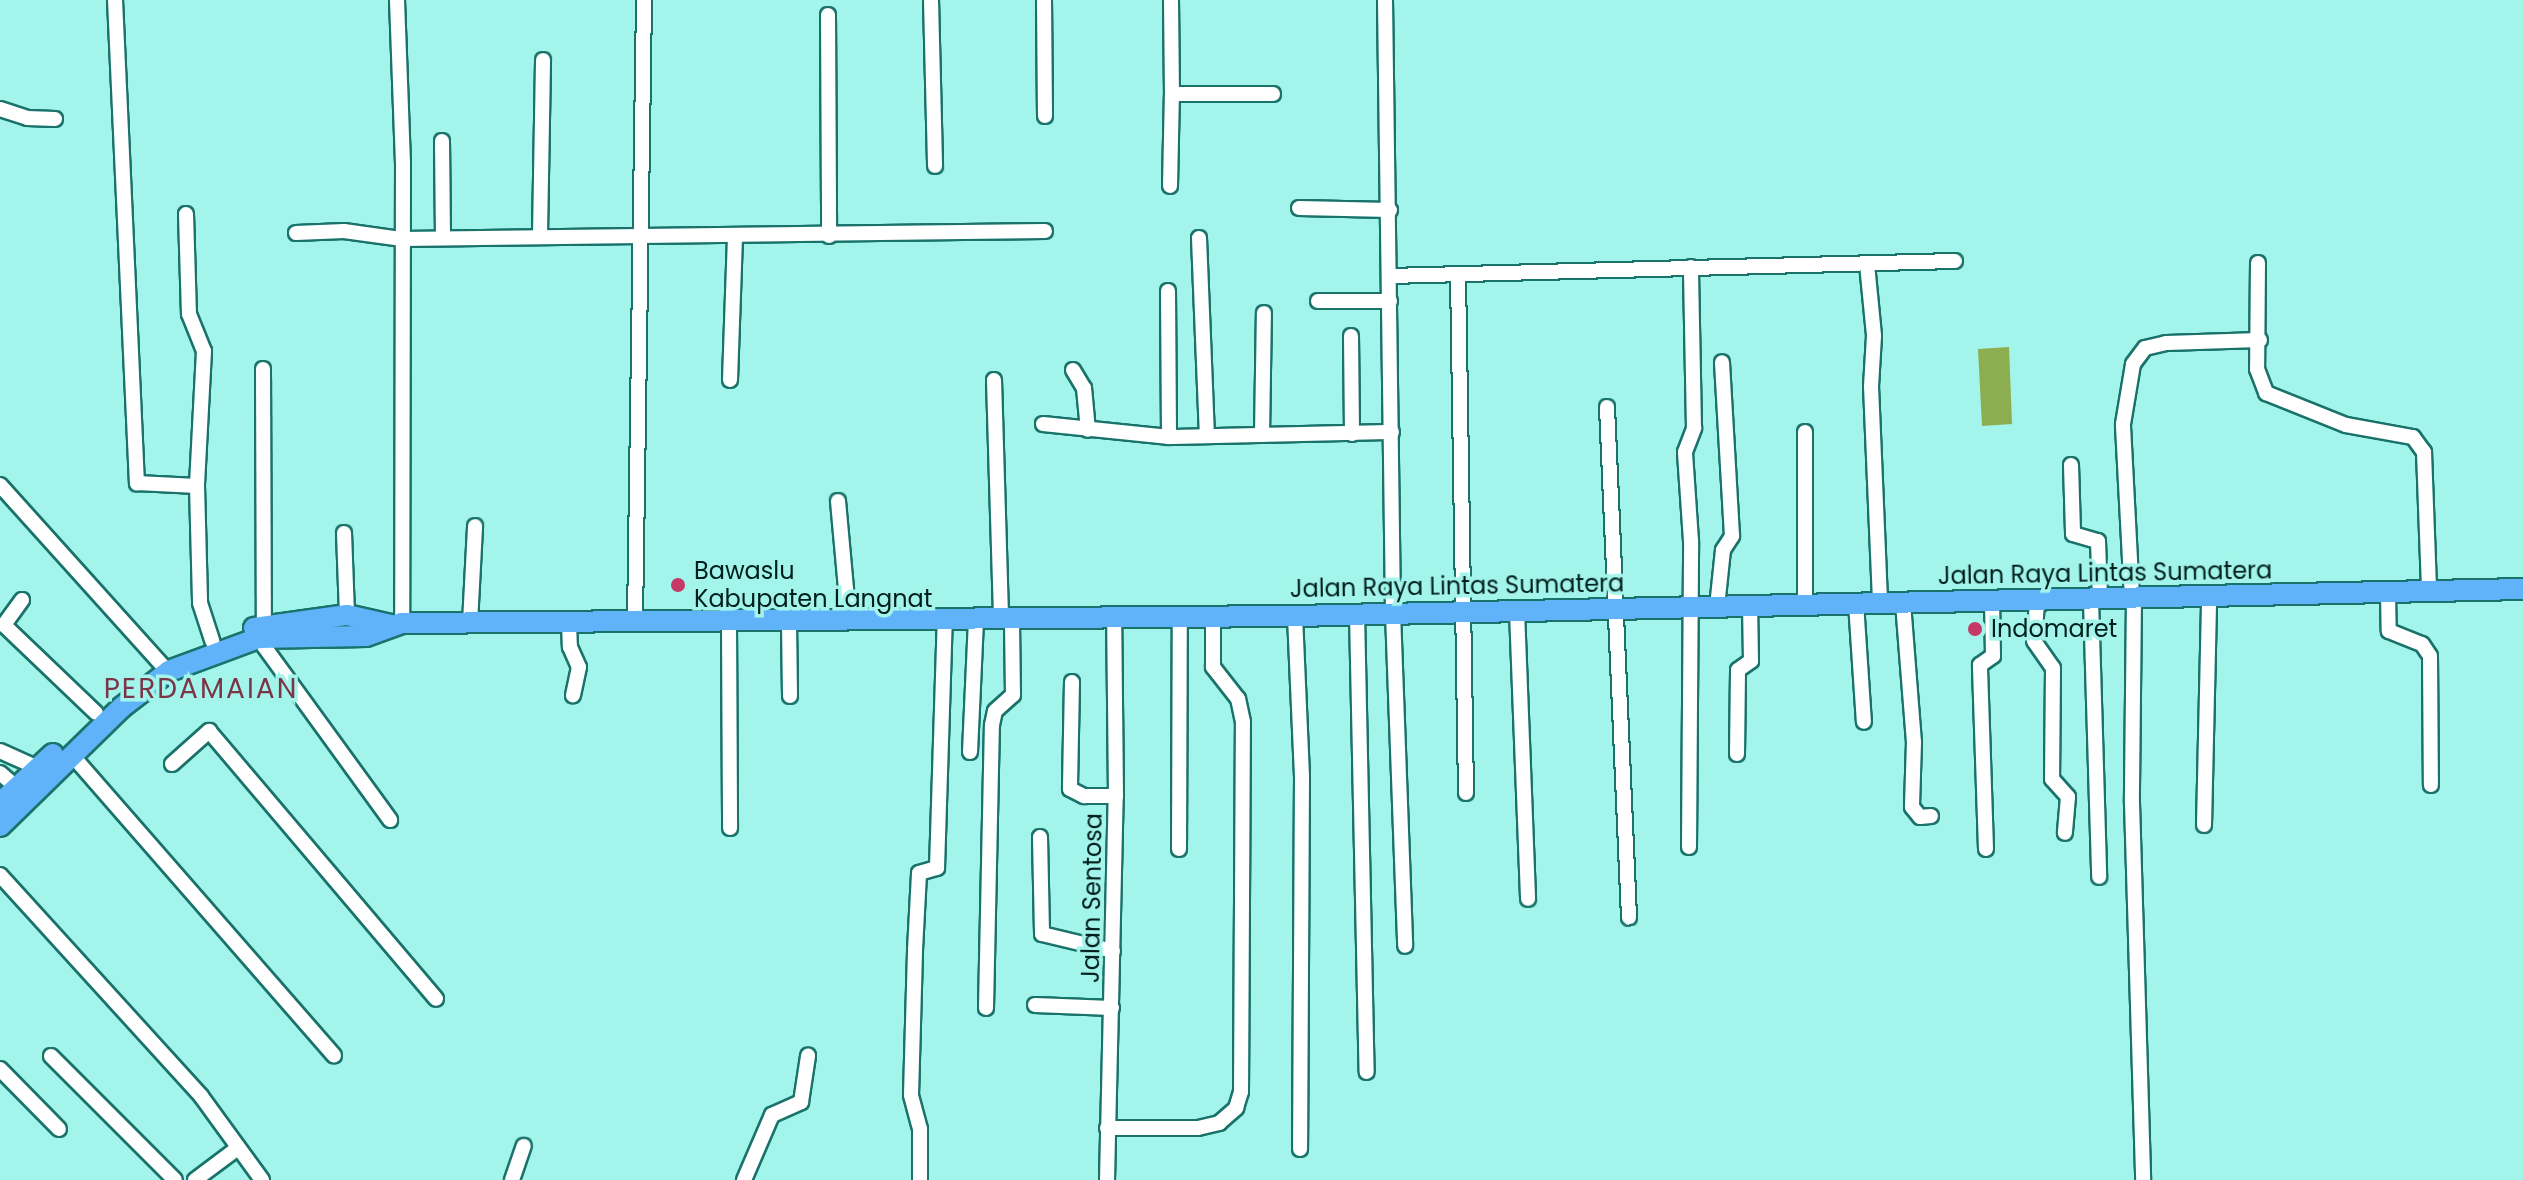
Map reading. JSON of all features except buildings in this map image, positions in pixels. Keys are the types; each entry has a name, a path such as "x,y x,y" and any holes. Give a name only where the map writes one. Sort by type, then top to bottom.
{"highway":[{"name":"Jalan Raya Lintas Sumatera","path":"0,803 96,713 163,666 212,641 347,615 397,624 635,621 729,624 2037,602 2523,589"},
{"name":"Jalan Raya Lintas Sumatera","path":"0,826 71,754 169,671 261,631 366,636 397,624"}],"street":[{"path":"115,0 137,483 197,486"},
{"path":"397,0 402,239 397,624"},
{"path":"635,621 638,234 644,0"},
{"path":"931,0 935,166"},
{"path":"1044,0 1045,116"},
{"path":"1170,186 1171,0"},
{"path":"1385,0 1393,613 1405,946"},
{"path":"828,15 829,236"},
{"path":"540,234 543,60"},
{"path":"1172,94 1273,94"},
{"path":"0,109 27,118 55,119"},
{"path":"442,141 443,235"},
{"path":"1299,208 1390,210"},
{"path":"186,214 189,314 204,351 197,486 200,603 212,641"},
{"path":"296,233 344,231 402,239 443,235 735,237 1045,231"},
{"path":"730,380 735,237"},
{"path":"1199,238 1207,436"},
{"path":"1389,276 1955,261"},
{"path":"2258,263 2258,377 2273,399 2346,425 2418,442 2424,452 2429,591"},
{"path":"1867,264 1874,336 1880,603"},
{"path":"1689,847 1687,607 1691,541 1685,452 1694,428 1696,384 1691,267"},
{"path":"1458,274 1466,793"},
{"path":"1168,291 1169,437"},
{"path":"1318,301 1390,301"},
{"path":"1262,435 1264,313"},
{"path":"1351,336 1352,434"},
{"path":"2143,1180 2132,803 2133,598 2123,424 2133,364 2145,348 2166,343 2260,340"},
{"path":"1717,607 1723,550 1732,536 1722,362"},
{"path":"263,369 261,631 390,820"},
{"path":"1073,370 1084,388 1088,430"},
{"path":"986,1008 992,725 995,711 1013,695 1006,619 994,380"},
{"path":"1607,407 1629,918"},
{"path":"1043,424 1169,437 1392,432"},
{"path":"1805,432 1805,604"},
{"path":"2071,465 2073,534 2098,541 2099,877"},
{"path":"0,485 163,666"},
{"path":"838,501 849,622"},
{"path":"470,623 475,526"},
{"path":"344,533 347,615"},
{"path":"2388,592 2389,631 2422,644 2430,656 2431,785"},
{"path":"2204,825 2209,598"},
{"path":"22,600 4,625 96,713"},
{"path":"1986,849 1980,665 1993,656 1992,601"},
{"path":"2037,602 2034,641 2053,668 2052,779 2068,797 2065,833"},
{"path":"1856,603 1864,722"},
{"path":"1903,603 1914,742 1912,807 1920,817 1931,816"},
{"path":"1737,754 1738,670 1751,661 1750,606"},
{"path":"1517,611 1528,899"},
{"path":"1357,613 1367,1072"},
{"path":"1107,1128 1198,1128 1219,1123 1236,1108 1241,1092 1243,722 1241,705 1213,667 1213,616"},
{"path":"1295,616 1302,777 1300,1149"},
{"name":"Jalan Sentosa","path":"1107,1180 1116,796 1114,617"},
{"path":"1179,849 1180,617"},
{"path":"920,1180 920,1129 911,1095 915,950 919,873 937,868 945,620"},
{"path":"970,752 976,620"},
{"path":"569,622 570,647 579,667 573,695"},
{"path":"789,623 790,696"},
{"path":"729,624 730,828"},
{"path":"1072,682 1070,789 1084,796 1116,796"},
{"path":"172,764 209,731 436,999"},
{"path":"0,751 38,768"},
{"path":"71,754 334,1056"},
{"path":"0,773 17,788"},
{"path":"1040,837 1042,934 1113,951"},
{"path":"0,875 201,1096 262,1180"},
{"path":"1035,1005 1112,1008"},
{"path":"51,1056 175,1180"},
{"path":"744,1180 772,1115 801,1102 808,1056"},
{"path":"0,1069 59,1129"},
{"path":"512,1180 524,1146"},
{"path":"195,1180 238,1148"}],"shaded area":[{"path":"2009,347 2012,424 1982,426 1978,349"}],"place":[{"name":"Bawaslu Kabupaten Langnat","path":"678,585"},
{"name":"Indomaret","path":"1975,629"}],"district":[{"name":"PERDAMAIAN","path":"201,689"}]}
